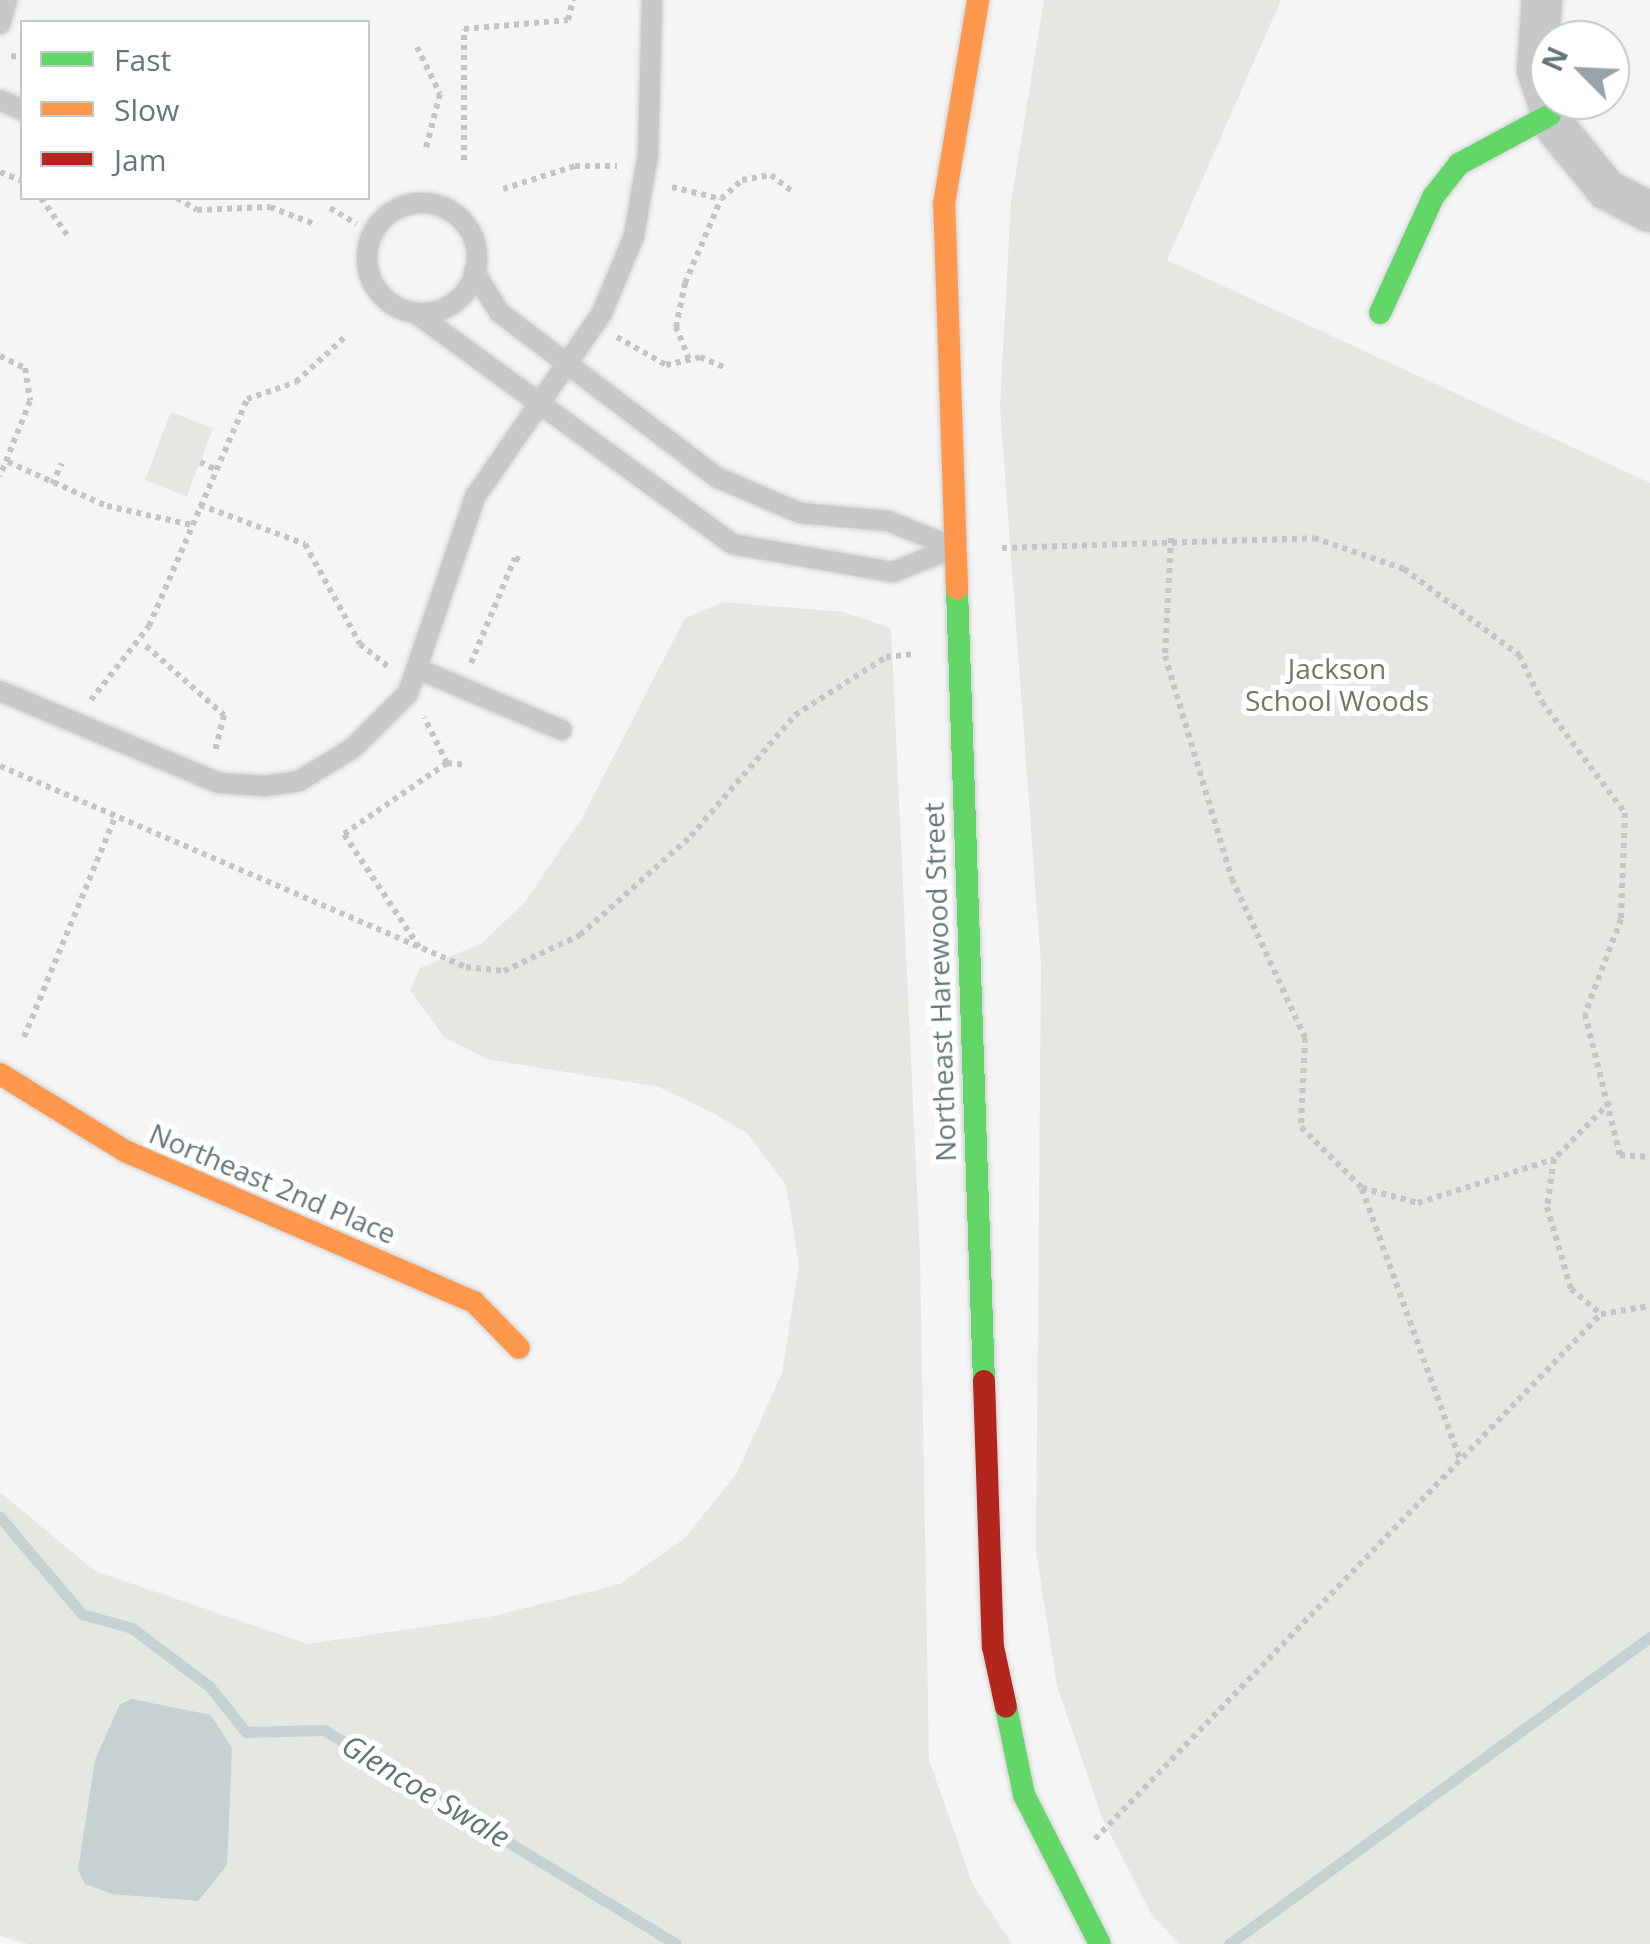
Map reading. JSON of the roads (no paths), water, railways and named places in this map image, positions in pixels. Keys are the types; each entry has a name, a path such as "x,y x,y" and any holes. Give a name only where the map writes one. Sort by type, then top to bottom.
{"street":[{"name":"Northeast Harewood Street","path":"971,2 944,204 993,1647 1024,1795 1100,1944"},
{"path":"1380,313 1432,197 1459,164 1541,120"},
{"path":"1553,120 1584,169 1650,212"},
{"name":"Northeast 2nd Place","path":"0,1074 125,1152 474,1302 520,1348"}],"lane":[{"path":"0,24 7,0"},
{"path":"0,691 220,783 265,786 299,781 352,748 408,693 475,497 568,366 634,236 648,154 652,0"},
{"path":"418,314 458,300 474,271 474,241 446,209 404,206 385,216 367,255 369,276 380,295 418,314 537,410 732,544 893,572 955,547"},
{"path":"474,271 498,312 568,366 760,500 888,521 955,547"},
{"path":"418,669 562,730"}],"waterway":[{"name":"Glencoe Swale","path":"0,1517 82,1614 132,1628 209,1686 246,1732 324,1730 676,1944"},
{"path":"1229,1944 1650,1637"}],"park label":[{"name":"Jackson School Woods","path":"1337,684"}]}
